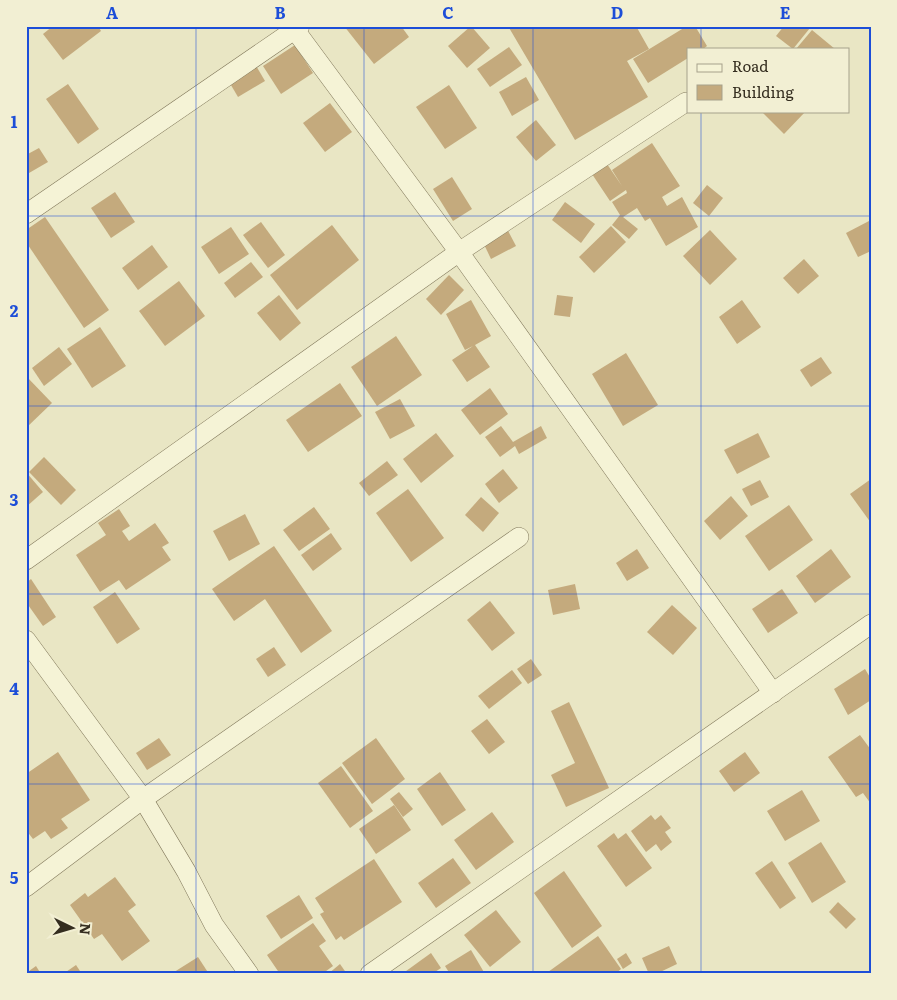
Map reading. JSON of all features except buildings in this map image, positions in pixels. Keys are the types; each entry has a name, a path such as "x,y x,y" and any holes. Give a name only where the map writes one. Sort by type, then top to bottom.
{"street":[{"path":"26,214 296,28 459,252 773,693"},
{"path":"26,560 459,252 686,102"},
{"path":"26,888 143,799 519,537"},
{"path":"370,974 871,624"},
{"path":"26,640 143,799 186,871 214,925 249,974"}]}
